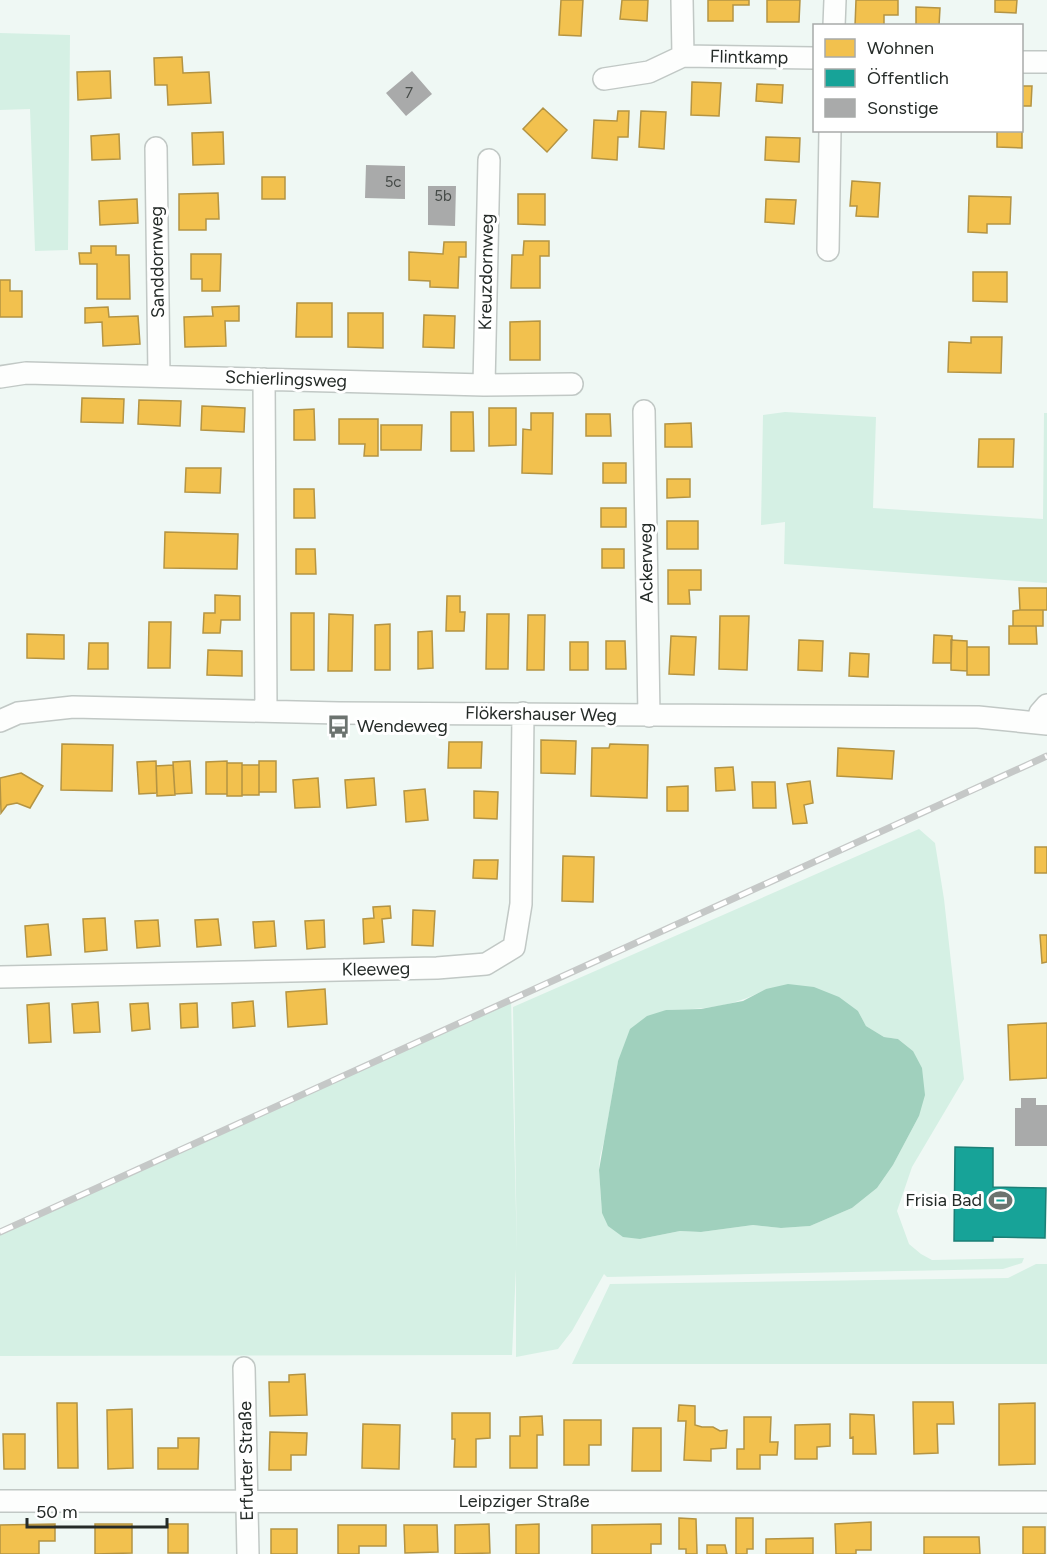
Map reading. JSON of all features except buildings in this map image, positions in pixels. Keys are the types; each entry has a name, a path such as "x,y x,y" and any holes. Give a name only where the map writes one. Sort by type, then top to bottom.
{"street":[{"name":"Flintkamp","path":"682,0 683,56"},
{"path":"834,24 835,0"},
{"name":"Flintkamp","path":"604,79 649,72 683,56 813,58"},
{"path":"1023,62 1047,62"},
{"path":"828,250 830,132"},
{"name":"Sanddornweg","path":"156,148 159,376"},
{"name":"Kreuzdornweg","path":"484,385 489,160"},
{"name":"Schierlingsweg","path":"0,377 26,373 484,385 572,384"},
{"path":"264,379 266,710"},
{"name":"Ackerweg","path":"644,411 649,716"},
{"name":"Flökershauser Weg","path":"0,721 18,713 73,707 649,716 1044,717"},
{"name":"Kleeweg","path":"0,977 437,968 486,964 514,947 521,904 523,713"},
{"name":"Erfurter Straße","path":"244,1368 248,1554"},
{"name":"Leipziger Straße","path":"0,1501 1047,1502"}],"shaded area":[{"path":"0,33 70,35 68,250 35,251 30,109 0,110"},
{"path":"785,412 876,417 873,508 1043,519 1044,413 1047,413 1047,583 784,564 785,522 761,525 763,415"},
{"path":"919,829 935,843 944,899 964,1079 912,1167 897,1211 909,1244 932,1260 1024,1258 1022,1263 1003,1269 607,1277 604,1274 572,1331 558,1349 516,1357 516,1269 512,1355 0,1356 0,1232 511,999 517,1255 513,1007","holes":["766,989 858,1011 866,1026 884,1037 898,1039 913,1051 919,1116 893,1165 877,1188 852,1208 810,1226 781,1228 753,1225 701,1232 680,1231 640,1239 602,1213 600,1157 618,1061 666,1010 729,1004"]},
{"path":"788,984 814,987 839,997 858,1011 866,1026 884,1037 898,1039 913,1051 922,1068 925,1095 919,1116 893,1165 877,1188 852,1208 810,1226 781,1228 753,1225 701,1232 680,1231 640,1239 623,1237 608,1226 602,1213 599,1170 618,1061 630,1029 647,1016 666,1010 701,1009 743,1001 766,989"},
{"path":"1036,1264 1047,1264 1047,1364 572,1364 610,1284 1008,1278"}],"railway":[{"path":"0,1232 1047,756"}],"place":[{"name":"Wendeweg","path":"339,726"},
{"name":"Frisia Bad","path":"1000,1200"}]}
